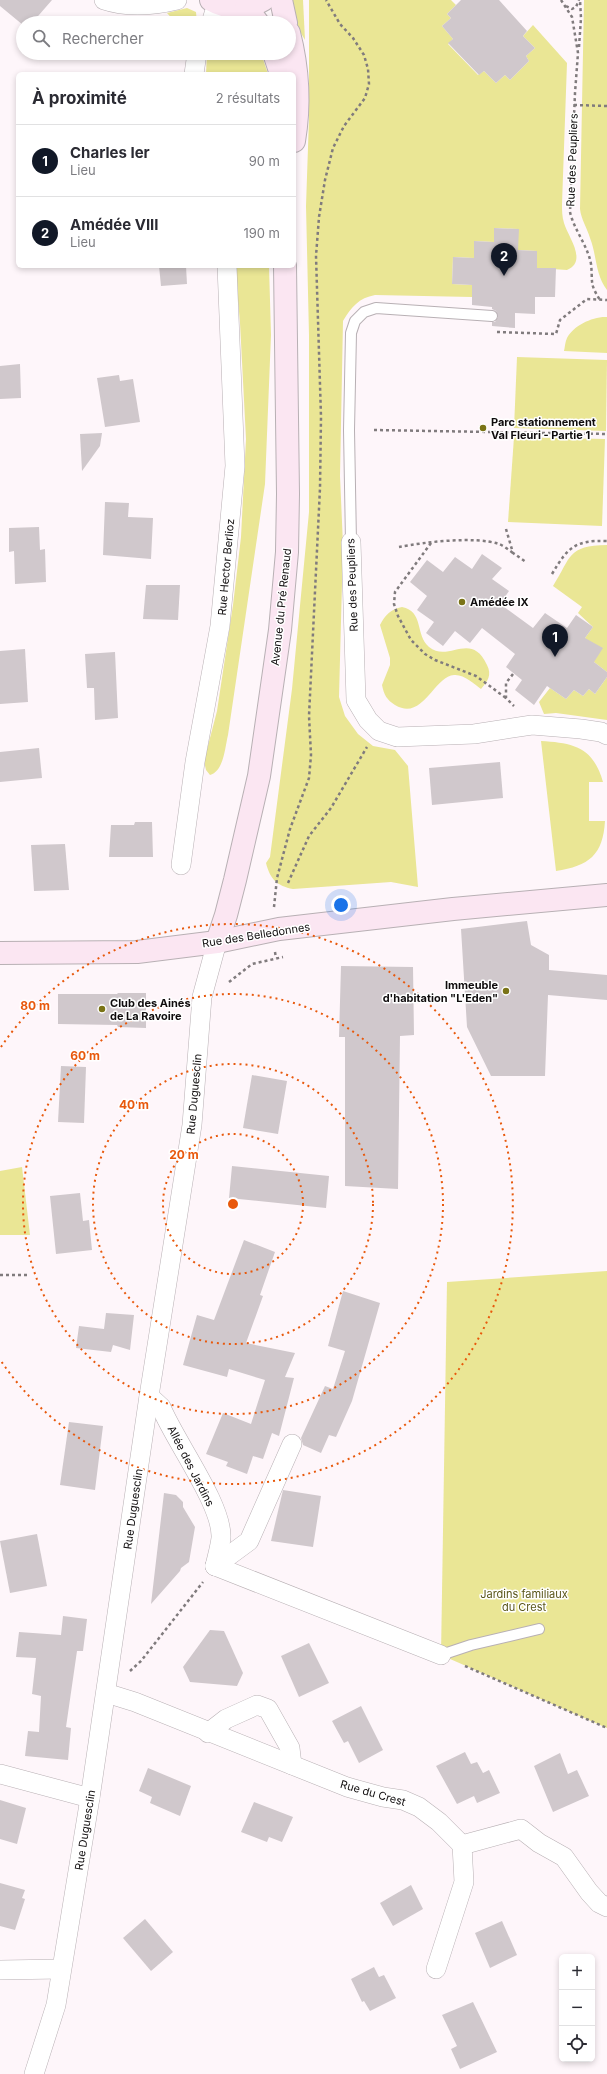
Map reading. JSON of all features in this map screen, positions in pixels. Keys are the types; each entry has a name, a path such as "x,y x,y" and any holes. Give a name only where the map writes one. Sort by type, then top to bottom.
{"main road":[{"path":"281,0 284,16"},
{"path":"213,9 232,7 256,10"},
{"path":"276,60 280,72"},
{"path":"295,60 297,69 298,101 296,121"},
{"name":"Avenue du Pré Renaud","path":"217,942 226,916 259,776 280,630 287,552 288,494 285,268"},
{"name":"Rue des Belledonnes","path":"0,953 137,952 217,942 272,930 453,909 607,895"}],"street":[{"path":"114,1 152,6 177,0"},
{"path":"194,72 196,60"},
{"name":"Rue Hector Berlioz","path":"181,864 194,762 220,626 235,466 228,268"},
{"name":"Rue des Peupliers","path":"351,542 356,700 368,720 377,729 397,738 474,734 532,725 581,728 601,732 607,735"},
{"name":"Rue Duguesclin","path":"34,2074 56,2005 90,1798 149,1396 192,1125 202,997 217,942"},
{"name":"Allée des Jardins","path":"149,1396 160,1407 206,1491 218,1519 221,1537 215,1566"},
{"path":"215,1566 249,1541 292,1444"},
{"path":"215,1566 441,1655"},
{"name":"Rue du Crest","path":"106,1693 136,1702 208,1733 347,1787 383,1797 403,1800 419,1808 439,1822 462,1845"},
{"path":"208,1733 226,1719 257,1705 268,1709 290,1748 292,1765"},
{"path":"0,1774 90,1798"},
{"path":"436,1969 464,1882 462,1845 521,1829 538,1843 564,1857 599,1903 607,1907"},
{"path":"0,1970 62,1969"}],"lane":[{"name":"Rue des Peupliers","path":"351,542 350,373 351,333 355,321 364,312 376,308 492,316"},
{"path":"441,1655 471,1645 539,1630"}],"path":[{"path":"276,958 272,930 277,878 290,829 309,778 311,756 309,716 321,433 316,256 319,217 325,180 333,148 344,126 365,98 369,84 368,69 364,56 353,38 340,24 326,0"},
{"name":"Rue des Peupliers","path":"561,0 572,16 578,53 574,105 570,212 573,226 582,241 591,264 590,277 593,290 600,300"},
{"path":"565,6 572,9 576,7 579,0"},
{"path":"578,53 581,18 579,0"},
{"path":"574,105 607,106"},
{"path":"493,332 556,334 560,320 587,299 607,300"},
{"path":"374,430 607,434"},
{"path":"506,529 513,552"},
{"path":"552,574 563,556 573,546 582,542 607,541"},
{"path":"431,542 395,592 394,604 398,616 411,640 425,654 435,660 476,676 506,698 532,725"},
{"path":"399,547 431,542 485,542 500,544 526,562"},
{"path":"506,698 506,683 514,674"},
{"path":"288,883 309,836 331,808 377,729"},
{"path":"229,983 252,964 284,957"},
{"path":"0,1276 28,1275"},
{"path":"106,1693 141,1661 215,1566"},
{"path":"441,1655 607,1728"}],"green space":[{"path":"291,0 303,0 305,40 296,25 296,16 292,16"},
{"path":"309,0 451,0 456,5 447,14 451,18 442,26 453,39 448,44 478,75 484,71 496,83 505,75 510,80 529,61 526,56 535,48 523,36 533,25 567,63 562,216 575,248 576,261 573,266 567,270 537,268 537,251 518,250 518,229 494,228 494,242 474,241 474,258 453,257 452,284 472,285 472,297 369,296 356,304 349,311 343,321 340,476 343,545 339,697 345,716 358,734 373,746 395,750 408,766 418,887 391,882 293,889 278,884 272,877 266,863 270,857 292,689 309,512 309,335 306,206 309,118"},
{"path":"584,0 607,0 607,290 600,278 589,234 580,209"},
{"path":"187,8 196,12 196,16 170,16 167,13"},
{"path":"207,60 263,60 267,72 206,72"},
{"path":"235,268 269,268 271,335 265,484 225,752 218,769 215,773 210,775 206,770 204,761 217,711 233,605 241,537 246,439 240,323"},
{"path":"607,317 607,353 564,351 567,338 579,326 596,318"},
{"path":"517,357 607,360 606,431 514,428"},
{"path":"514,437 605,439 602,526 508,522"},
{"path":"607,545 607,672 594,662 585,638 593,627 578,613 582,607 553,586 568,560 577,551 594,546"},
{"path":"402,607 409,609 414,613 422,636 429,647 437,651 444,652 467,648 474,650 481,655 487,665 489,675 487,681 481,689 465,678 454,675 447,677 440,682 428,697 413,708 405,709 395,705 388,699 382,685 390,665 390,658 380,625 389,613"},
{"path":"607,677 607,720 556,713 544,714 539,702 550,688 566,699 574,690 583,696 589,689 595,694"},
{"path":"541,741 563,743 581,749 594,761 603,782 589,782 589,821 605,821 604,833 597,850 592,857 585,862 577,866 556,871"},
{"path":"22,1167 30,1235 0,1235 0,1171"},
{"name":"Jardins familiaux du Crest","path":"607,1271 607,1728 441,1655 447,1282"}],"building":[{"path":"0,0 52,0 38,16 16,16 16,19 0,6"},
{"path":"461,0 499,0 527,31 523,36 535,48 526,56 529,61 510,80 505,75 496,83 484,71 479,75 448,43 453,39 442,26 451,18 447,14"},
{"path":"494,228 519,229 518,250 537,251 537,268 556,268 555,297 535,297 535,314 515,313 515,328 492,326 492,322 495,322 498,317 496,311 492,309 492,307 472,305 472,285 452,284 453,257 474,258 474,241 494,242"},
{"path":"159,268 186,268 187,284 161,286"},
{"path":"20,364 21,398 0,399 0,366"},
{"path":"119,375 120,381 133,379 140,422 105,427 97,378"},
{"path":"102,433 100,446 82,471 80,434"},
{"path":"105,502 129,503 128,517 153,518 151,559 103,555"},
{"path":"39,527 40,550 45,549 46,582 15,584 14,551 9,552 9,528"},
{"path":"482,554 502,568 492,579 509,591 500,604 533,628 545,613 567,628 576,615 593,627 585,638 603,648 594,662 607,672 607,677 595,694 589,689 583,696 574,690 566,699 547,686 534,705 515,690 522,680 506,667 515,654 482,628 470,643 455,631 443,646 426,633 434,622 417,610 427,596 410,582 427,560 443,572 455,557 472,569"},
{"path":"146,585 180,585 178,620 143,619"},
{"path":"25,649 28,702 0,704 0,651"},
{"path":"115,652 118,718 95,720 94,688 87,688 85,654"},
{"path":"39,748 42,778 0,782 0,752"},
{"path":"500,762 503,798 432,805 429,768"},
{"path":"135,822 152,822 153,857 109,857 111,825 134,825"},
{"path":"65,844 69,890 34,891 31,845"},
{"name":"Immeuble d'habitation \"L'Eden\"","path":"527,921 531,945 549,955 549,970 607,975 607,1000 548,995 545,1076 491,1076 467,1027 461,929"},
{"path":"341,966 413,967 414,1035 400,1036 398,1189 345,1186 345,1037 339,1037"},
{"name":"Club des Ainés de La Ravoire","path":"117,993 146,993 146,1028 118,1027 117,1025 58,1024 58,994 118,994"},
{"path":"61,1066 86,1067 84,1123 58,1122"},
{"path":"252,1075 287,1081 278,1134 243,1128"},
{"path":"232,1166 329,1176 326,1208 229,1198"},
{"path":"80,1193 83,1221 89,1220 92,1250 56,1254 50,1196"},
{"path":"244,1240 275,1252 260,1295 263,1296 246,1343 295,1353 285,1377 294,1378 279,1436 272,1433 263,1459 253,1456 247,1474 226,1466 228,1462 206,1454 223,1413 251,1424 265,1380 229,1369 227,1377 183,1365 197,1315 214,1320"},
{"path":"343,1291 380,1303 352,1401 336,1437 329,1435 321,1453 303,1445 301,1438 325,1386 333,1389 345,1351 328,1346"},
{"path":"106,1313 134,1315 130,1350 113,1345 111,1352 76,1348 79,1326 104,1329"},
{"path":"69,1422 103,1426 95,1490 60,1485"},
{"path":"283,1490 321,1496 313,1547 271,1541"},
{"path":"164,1493 176,1495 183,1502 183,1507 195,1527 189,1562 181,1568 151,1604"},
{"path":"37,1534 47,1586 10,1593 0,1541"},
{"path":"63,1616 87,1619 83,1651 77,1651 66,1727 71,1728 68,1760 25,1756 28,1731 39,1732 41,1696 32,1694 36,1658 16,1657 19,1632 61,1635"},
{"path":"210,1630 224,1631 243,1673 237,1686 190,1682 183,1667"},
{"path":"309,1643 329,1683 299,1697 281,1656"},
{"path":"361,1706 383,1750 359,1763 348,1741 344,1743 332,1721"},
{"path":"465,1752 471,1764 477,1762 483,1773 489,1770 500,1793 477,1803 474,1796 457,1804 436,1766"},
{"path":"560,1753 568,1774 577,1770 589,1796 553,1812 534,1766"},
{"path":"148,1768 191,1786 180,1816 150,1803 152,1797 139,1791"},
{"path":"0,1800 26,1808 17,1844 0,1839"},
{"path":"254,1802 293,1817 282,1842 269,1837 267,1842 241,1832"},
{"path":"0,1883 25,1890 22,1898 25,1899 15,1930 0,1926"},
{"path":"411,1885 423,1909 393,1926 380,1903"},
{"path":"145,1919 173,1952 151,1971 123,1938"},
{"path":"502,1921 517,1955 490,1968 475,1933"},
{"path":"374,1967 379,1977 384,1975 396,1998 370,2011 364,2001 362,2002 351,1979"},
{"path":"473,2002 497,2052 460,2069 451,2049 457,2046 442,2015"}],"place":[{"name":"Amédée VIII","path":"504,276"},
{"name":"Parc stationnement Val Fleuri - Partie 1","path":"483,428"},
{"name":"Amédée IX","path":"462,602"},
{"name":"Charles Ier","path":"555,657"},
{"name":"Immeuble d'habitation \"L'Eden\"","path":"506,991"},
{"name":"Club des Ainés de La Ravoire","path":"102,1009"}]}
